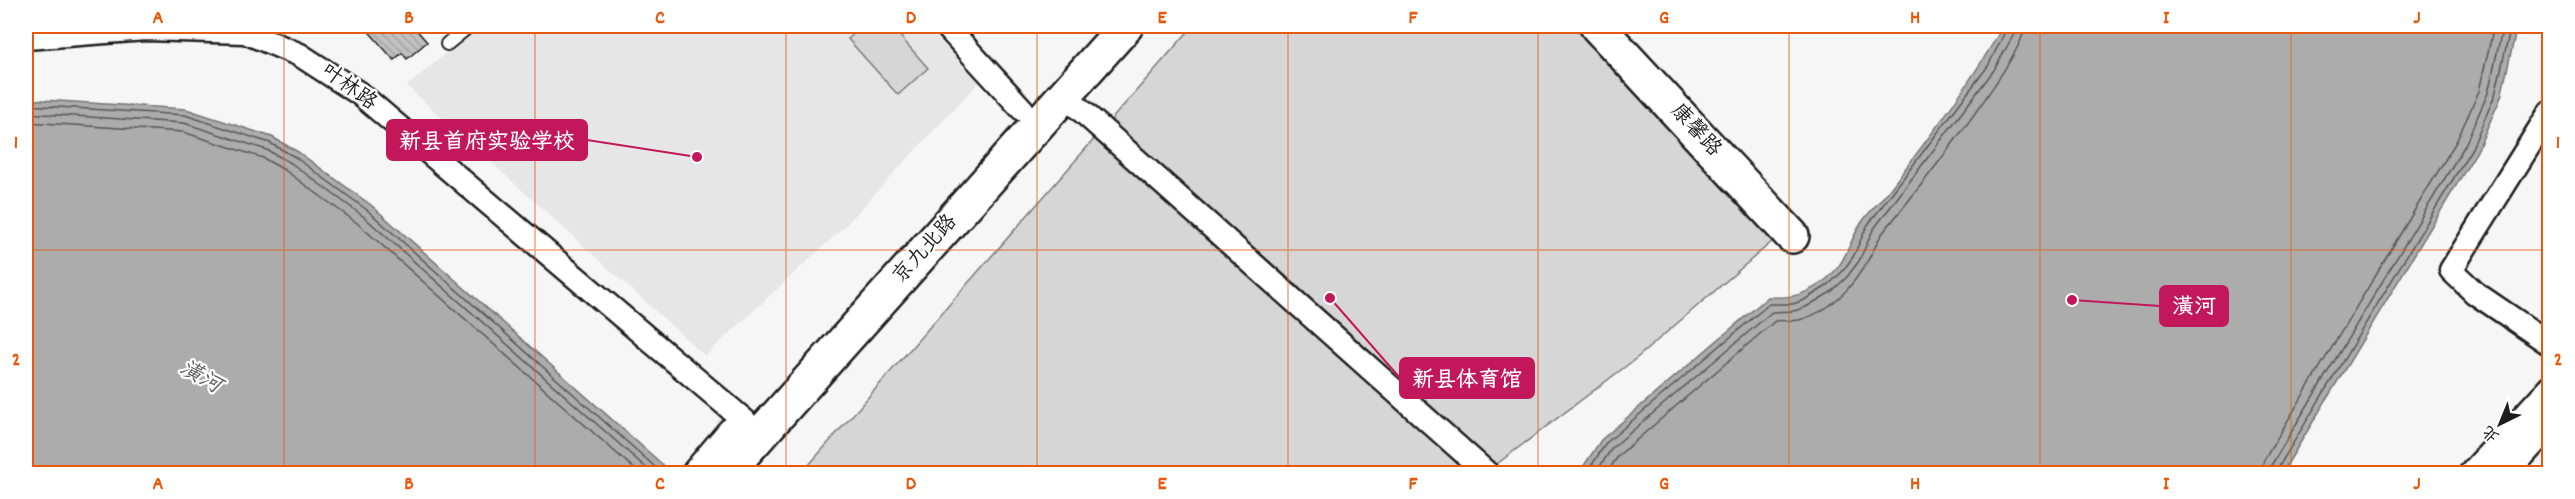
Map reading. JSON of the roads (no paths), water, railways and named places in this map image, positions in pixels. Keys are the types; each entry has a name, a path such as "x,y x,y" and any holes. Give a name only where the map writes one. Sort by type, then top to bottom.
{"main road":[{"name":"京九北路","path":"710,470 745,421 1099,26"},
{"name":"京九北路","path":"710,470 1064,95 1126,26"},
{"name":"康馨路","path":"1597,26 1792,236"},
{"path":"2499,474 2550,418"},
{"path":"2526,474 2550,448"}],"street":[{"path":"946,26 1023,110"},
{"name":"叶林路","path":"26,38 146,29 200,28 245,32 300,56 341,80 745,421"},
{"path":"1064,95 1488,474"},
{"path":"2550,112 2451,270 2475,293 2550,344"},
{"path":"2470,474 2550,387"}],"lane":[{"path":"447,44 469,26"}],"water":[{"path":"2003,26 2517,26 2501,97 2477,151 2282,473 1579,473 1601,440 1768,297 1784,297 1803,293 1823,282 1838,268 1862,222 1948,112 1977,70"},
{"path":"26,99 186,109 272,137 298,152 371,205 672,473 26,473"}],"place":[{"name":"新县首府实验学校","path":"697,157"},
{"name":"新县体育馆","path":"1330,298"},
{"name":"潢河","path":"2072,300"}]}
